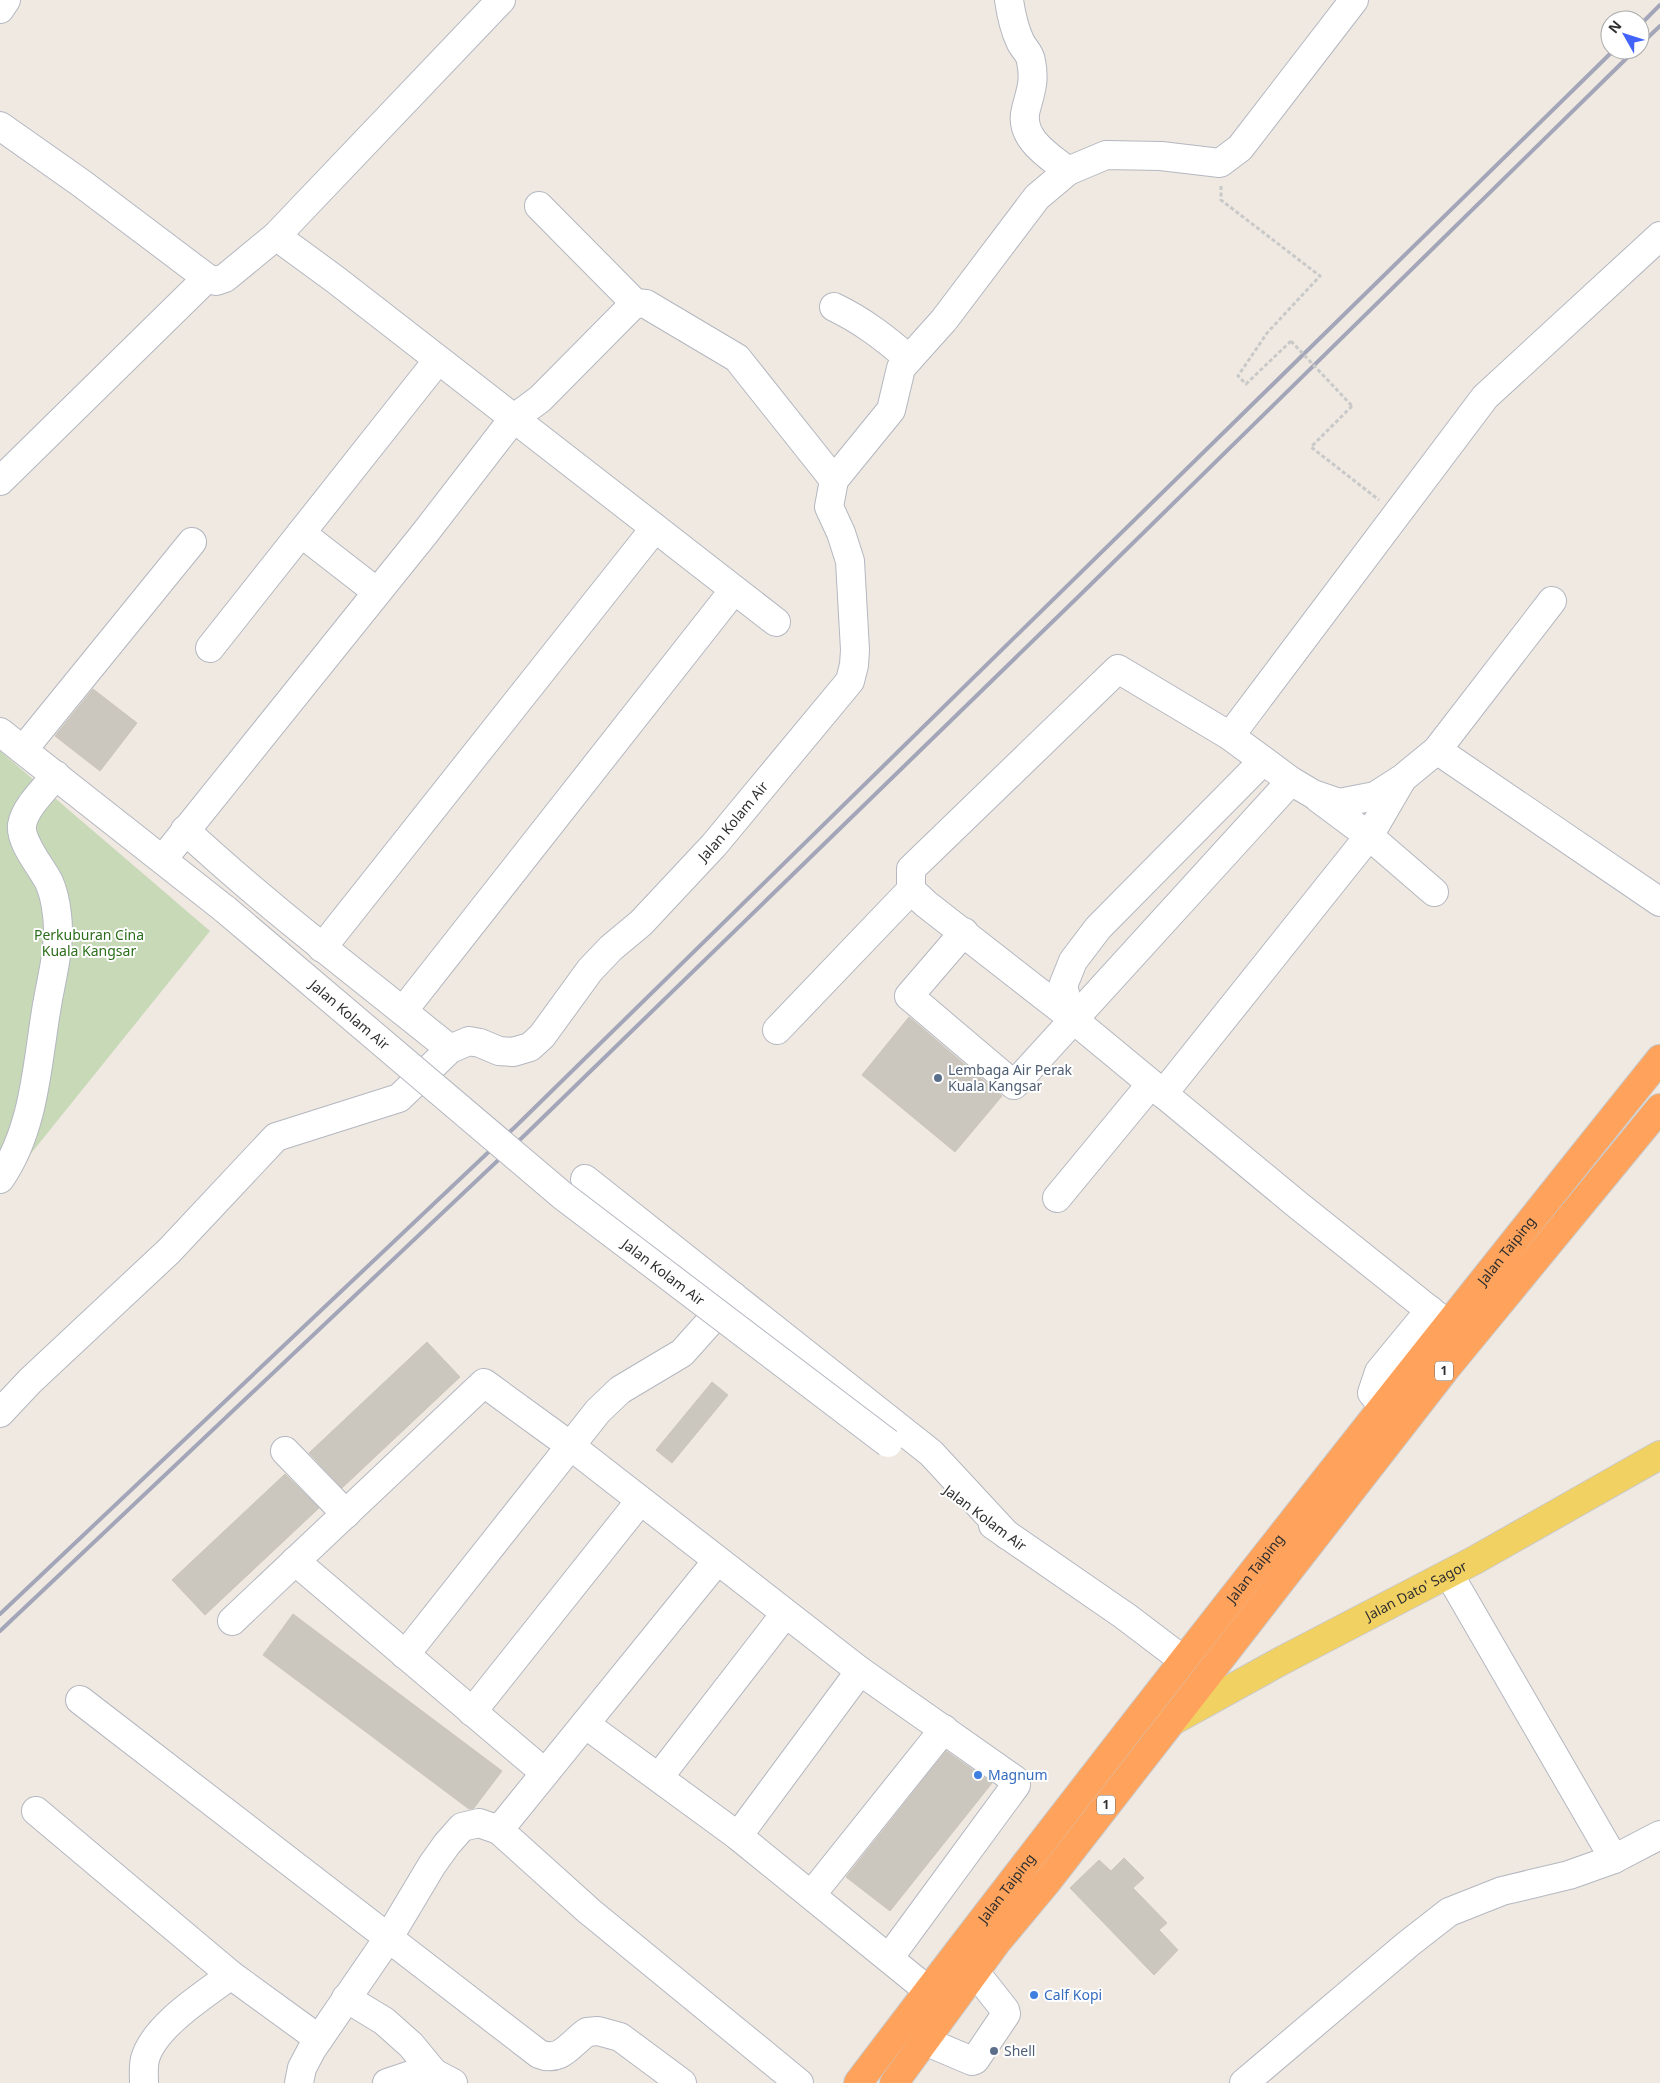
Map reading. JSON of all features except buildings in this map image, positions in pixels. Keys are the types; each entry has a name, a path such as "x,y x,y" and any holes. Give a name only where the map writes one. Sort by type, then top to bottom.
{"highway":[{"name":"Jalan Taiping","path":"858,2083 1183,1660 1382,1405 1439,1317 1660,1059"},
{"name":"Jalan Taiping","path":"894,2083 975,1972 1442,1374 1660,1108"},
{"path":"1439,1317 1473,1318 1505,1297"},
{"path":"1183,1660 1235,1639"}],"main road":[{"name":"Jalan Dato' Sagor","path":"1169,1722 1448,1574 1660,1455"}],"street":[{"path":"0,9 6,0"},
{"path":"0,126 81,183 207,278 216,281 225,278 276,236 501,0"},
{"path":"1010,0 1011,14 1020,42 1031,58 1034,85 1025,112 1026,130 1038,147 1068,171"},
{"path":"539,206 635,303 646,304 737,358 834,480 860,451 891,410 901,368 944,320 1037,197 1068,171 1106,155 1161,156 1220,163 1240,148 1354,0"},
{"path":"276,236 336,280 776,622"},
{"path":"1230,736 1485,397 1660,236"},
{"path":"0,481 207,278"},
{"path":"163,859 513,419 540,400 635,303"},
{"path":"834,307 864,323 909,359"},
{"path":"210,648 438,360"},
{"name":"Jalan Kolam Air","path":"450,1050 469,1041 480,1043 499,1051 513,1052 530,1047 542,1036 590,970 611,948 641,923 714,845 850,681 854,666 855,650 850,561 841,533 829,507 834,480"},
{"path":"322,948 655,528"},
{"path":"301,533 377,592"},
{"path":"23,750 192,542"},
{"path":"403,1011 734,590"},
{"path":"1302,788 1339,803 1375,796 1403,778 1437,750 1552,601"},
{"path":"777,1030 911,890 911,869 1118,668 1230,736 1369,836 1434,892"},
{"name":"Jalan Kolam Air","path":"0,732 226,910 563,1196 1007,1536 1117,1611 1183,1660"},
{"path":"1437,750 1660,902"},
{"path":"1072,1018 1063,986 1072,961 1098,928 1263,761"},
{"path":"0,1179 20,1144 29,1114 56,951 58,915 50,885 38,862 25,844 22,823 28,810 56,776"},
{"path":"1057,1198 1157,1089 1369,836 1403,778"},
{"path":"964,932 908,996 1014,1085 1072,1018 1302,788"},
{"path":"0,1413 30,1381 169,1251 276,1137 399,1098 450,1050 322,948 226,868 185,830"},
{"path":"911,890 1072,1018 1439,1317"},
{"path":"585,1179 931,1453 1007,1536"},
{"path":"405,1655 572,1447 598,1411 620,1390 682,1353 734,1296"},
{"path":"232,1621 484,1383 572,1447 860,1671 1014,1780 1016,1786 889,1958"},
{"path":"285,1451 346,1514"},
{"path":"472,1712 640,1501"},
{"path":"499,1830 717,1561"},
{"path":"295,1562 545,1773"},
{"path":"1448,1574 1614,1859"},
{"path":"659,1776 785,1614"},
{"path":"738,1836 860,1671"},
{"path":"80,1700 539,2054 556,2057 587,2032 609,2033 620,2037 682,2083"},
{"path":"585,1724 659,1776 738,1836 812,1894 949,2007"},
{"path":"812,1894 944,1729"},
{"path":"36,1811 231,1975 319,2039"},
{"path":"299,2083 302,2068 319,2039 388,1937 432,1864 462,1827 479,1823 499,1830 638,1952 799,2083"},
{"path":"1244,2083 1408,1944 1449,1912 1502,1891 1569,1875 1614,1859 1660,1835"},
{"path":"925,2041 972,2061 975,2060 1006,2014 1005,2010 975,1972"},
{"path":"144,2083 145,2059 159,2034 187,2008 231,1975"},
{"path":"346,1998 384,2021 443,2078"},
{"path":"387,2083 414,2074 443,2078"}],"path":[{"path":"1220,163 1221,200 1320,276 1267,333 1238,376 1246,384 1291,341 1352,406 1311,447 1397,515"}],"green space":[{"name":"Perkuburan Cina Kuala Kangsar","path":"0,751 210,931 0,1192"}],"railway":[{"path":"1650,15 1660,5"},
{"path":"1650,36 1660,26"},
{"path":"0,1614 515,1127 1604,60"},
{"path":"0,1631 527,1133 1078,597 1625,60"}],"place":[{"name":"Lembaga Air Perak Kuala Kangsar","path":"938,1078"},
{"name":"Magnum","path":"978,1775"},
{"name":"Calf Kopi","path":"1034,1995"},
{"name":"Shell","path":"994,2051"}]}
